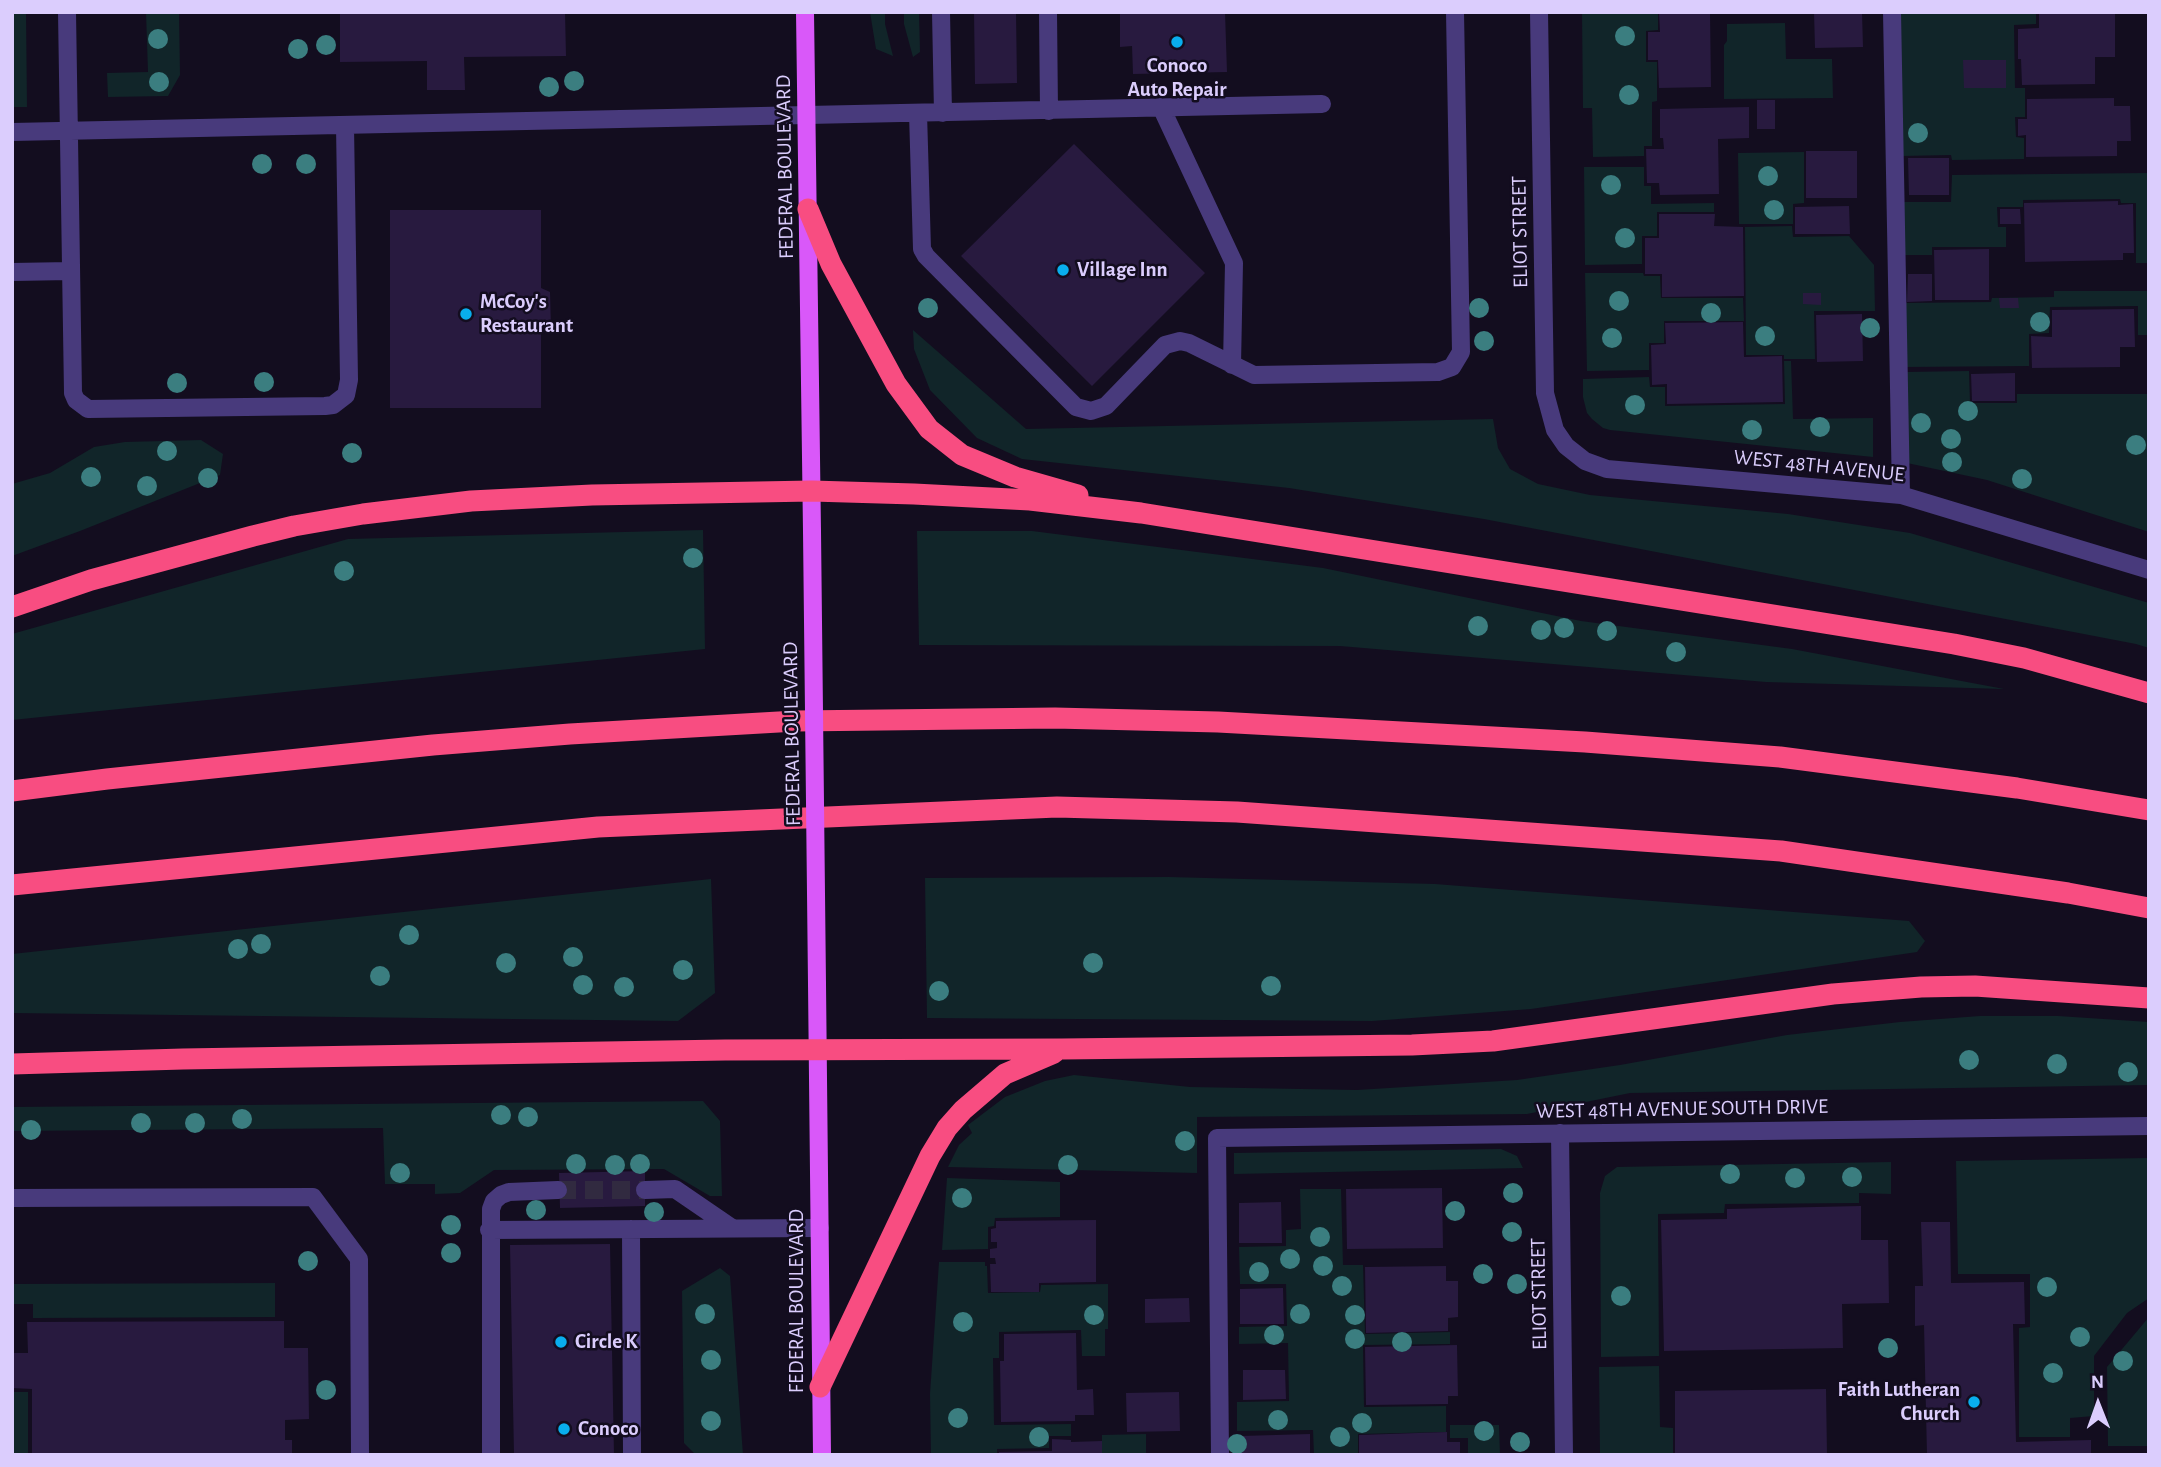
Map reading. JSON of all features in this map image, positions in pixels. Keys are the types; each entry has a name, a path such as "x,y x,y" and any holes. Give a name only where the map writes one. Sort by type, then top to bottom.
{"highway":[{"path":"808,209 831,264 896,384 929,429 962,455 1014,477 1140,513"},
{"path":"12,607 91,580 253,536 363,514 540,497 812,491 992,497 1140,513 1954,644 2035,660 2149,693"},
{"path":"12,791 338,755 570,734 796,721 1055,718 1218,722 1585,741 1766,756 2018,788 2149,810"},
{"path":"12,884 598,827 1056,807 1237,811 1781,851 2068,892 2149,908"},
{"path":"12,1065 197,1059 818,1050 1412,1045 1493,1041 1833,994 1921,987 1975,986 2149,998"},
{"path":"820,1387 930,1156 947,1128 1005,1074 1062,1049"}],"main road":[{"name":"FEDERAL BOULEVARD","path":"805,12 822,1455"}],"street":[{"path":"67,12 73,393 76,400 88,409 333,405 346,395 349,380 345,125"},
{"path":"941,12 943,113"},
{"path":"1048,12 1049,111"},
{"path":"918,113 922,250 1076,407 1091,411 1106,406 1165,345 1172,342 1189,343 1254,375 1437,372 1452,366 1461,352 1455,12"},
{"name":"ELIOT STREET","path":"1539,12 1545,393 1555,430 1566,446"},
{"path":"1892,12 1901,495"},
{"path":"12,132 1322,104"},
{"path":"1161,107 1234,262 1232,365"},
{"path":"12,272 70,271"},
{"name":"WEST 48TH AVENUE","path":"1566,446 1585,461 1607,469 1901,495 2149,570"},
{"name":"WEST 48TH AVENUE SOUTH DRIVE","path":"1220,1455 1217,1138 2149,1126"},
{"name":"ELIOT STREET","path":"1559,1133 1564,1455"},
{"path":"645,1190 675,1189 732,1228"},
{"path":"491,1455 491,1209 494,1201 501,1195 518,1191 558,1190"},
{"path":"12,1198 313,1196 359,1259 360,1455"},
{"path":"489,1230 820,1228"},
{"path":"631,1229 632,1455"}],"green space":[{"path":"12,12 26,12 27,107 12,107"},
{"path":"146,12 179,12 180,75 168,96 108,97 107,73 148,72"},
{"path":"870,12 885,12 885,24 893,56 876,49"},
{"path":"904,12 919,12 920,52 913,57 904,24"},
{"path":"1582,12 1658,12 1658,30 1646,31 1646,62 1657,62 1657,101 1652,102 1652,146 1644,146 1644,156 1593,157 1592,108 1583,108"},
{"path":"1900,12 2036,12 2036,24 2014,25 2015,88 2025,88 2025,117 2015,117 2016,137 2024,138 2024,159 1952,160 1951,155 1902,156"},
{"path":"1785,23 1786,59 1832,59 1833,98 1724,99 1724,45 1727,41 1727,24"},
{"path":"1804,152 1804,203 1793,204 1793,224 1739,224 1738,153"},
{"path":"1584,167 1644,167 1644,186 1651,186 1651,204 1714,203 1714,212 1657,212 1657,236 1642,236 1642,264 1585,265"},
{"path":"2149,173 2149,263 2136,263 2136,203 2121,203 2120,199 2023,200 2023,207 1997,207 1998,227 2006,227 2006,247 1932,247 1932,255 1902,255 1902,202 1951,202 1952,175"},
{"path":"1792,226 1793,237 1849,236 1874,265 1875,311 1814,311 1815,359 1784,359 1784,355 1746,355 1745,227"},
{"path":"1585,273 1643,273 1644,276 1660,276 1661,298 1743,298 1744,321 1664,321 1664,343 1649,343 1649,370 1587,371"},
{"path":"2054,291 2149,291 2149,335 2138,335 2138,306 2050,307 2049,333 2029,334 2029,366 1906,367 1906,303 1991,302 1992,298 2054,297"},
{"path":"913,330 1026,429 1493,419 1498,448 1510,469 1538,484 1590,495 1788,514 1910,533 2149,603 2149,648 1484,519 1289,488 1022,459 977,438 930,390 914,349"},
{"path":"1784,361 1791,361 1793,419 1873,418 1873,457 1610,430 1603,428 1587,413 1583,397 1583,379 1649,377 1650,387 1665,387 1665,406 1785,404"},
{"path":"1969,371 1970,403 2017,403 2017,394 2149,394 2149,532 1987,480 1907,463 1906,372"},
{"path":"201,440 223,454 220,475 12,556 12,484 50,473 94,447 125,442"},
{"path":"703,530 705,649 12,720 12,634 348,539"},
{"path":"917,531 1032,531 1323,568 1581,621 1792,649 2004,689 1766,682 1340,646 919,645"},
{"path":"1169,877 1435,884 1909,921 1925,941 1917,952 1531,1009 1372,1021 927,1018 925,878"},
{"path":"711,879 715,993 678,1021 12,1013 12,954"},
{"path":"1980,1016 2058,1016 2149,1022 2149,1085 1630,1093 1527,1114 1197,1117 1197,1173 948,1167 959,1145 972,1133 968,1125 1005,1097 1045,1081 1074,1075 1190,1087 1357,1090 1517,1080 1620,1065 1787,1035"},
{"path":"703,1101 720,1121 722,1196 710,1196 664,1169 494,1170 460,1193 435,1194 435,1184 385,1184 383,1128 12,1131 12,1107"},
{"path":"1501,1149 1517,1156 1523,1168 1234,1174 1234,1153"},
{"path":"2149,1158 2149,1298 2127,1313 2094,1356 2094,1416 2070,1418 2070,1437 2019,1437 2019,1328 2030,1327 2030,1274 1958,1274 1956,1161"},
{"path":"1891,1162 1891,1194 1859,1193 1859,1203 1725,1204 1724,1213 1658,1214 1659,1356 1601,1357 1600,1193 1605,1176 1617,1167"},
{"path":"947,1178 1060,1182 1060,1217 995,1218 994,1226 988,1227 988,1249 942,1250"},
{"path":"1300,1189 1341,1189 1343,1265 1363,1265 1365,1334 1450,1332 1450,1344 1363,1345 1364,1407 1446,1406 1446,1432 1358,1434 1358,1455 1314,1455 1313,1430 1237,1431 1237,1402 1289,1401 1288,1343 1239,1344 1239,1327 1287,1326 1286,1284 1240,1284 1239,1247 1286,1246 1286,1230 1301,1229"},
{"path":"939,1262 985,1262 988,1293 1040,1292 1041,1285 1108,1284 1105,1356 1082,1356 1081,1330 999,1332 999,1358 993,1358 994,1425 1071,1424 1071,1436 1049,1436 1049,1448 997,1449 997,1455 931,1455 930,1394"},
{"path":"720,1268 730,1276 743,1455 696,1455 684,1443 682,1291"},
{"path":"275,1283 275,1317 33,1318 33,1304 14,1304 14,1284"},
{"path":"2149,1317 2149,1446 2108,1446 2107,1367"},
{"path":"1659,1366 1660,1427 1673,1428 1673,1455 1600,1455 1599,1367"},
{"path":"12,1392 28,1392 28,1455 12,1455"},
{"path":"1450,1425 1499,1425 1500,1455 1468,1455 1468,1438 1450,1438"},
{"path":"1146,1434 1146,1455 1102,1455 1102,1435"}],"building":[{"path":"340,12 565,12 566,56 464,57 465,90 427,90 427,61 340,62"},
{"path":"974,12 1016,12 1017,83 975,84"},
{"path":"1120,12 1225,12 1227,72 1133,74 1132,46 1120,47"},
{"path":"1659,12 1710,12 1711,87 1659,88 1658,60 1648,60 1648,32 1660,32"},
{"path":"1814,12 1862,12 1863,47 1815,48"},
{"path":"2039,12 2115,12 2115,57 2095,57 2095,84 2022,85 2021,59 2018,59 2018,29 2039,28"},
{"path":"1963,60 2006,60 2006,88 1964,88"},
{"path":"2114,98 2114,106 2130,106 2131,141 2117,141 2117,156 2026,157 2026,135 2018,136 2018,119 2027,119 2027,99"},
{"path":"1757,100 1775,100 1775,129 1757,129"},
{"path":"1749,107 1749,138 1718,139 1719,194 1660,195 1659,183 1647,183 1646,149 1664,149 1663,138 1660,138 1660,109"},
{"path":"1074,144 1205,273 1092,386 961,256"},
{"path":"1806,151 1857,151 1857,198 1806,198"},
{"path":"1908,158 1949,158 1949,195 1909,195"},
{"path":"2118,201 2118,205 2133,204 2134,253 2123,253 2123,260 2025,262 2024,203"},
{"path":"1849,206 1850,234 1795,234 1795,207"},
{"path":"2000,209 2020,209 2021,224 2000,224"},
{"path":"390,210 541,210 541,288 550,292 551,328 541,333 541,408 390,408"},
{"path":"1659,214 1715,214 1714,226 1743,227 1744,296 1662,297 1662,274 1645,274 1645,238 1659,238"},
{"path":"1989,249 1989,300 1935,300 1934,250"},
{"path":"1908,274 1932,274 1932,301 1907,302"},
{"path":"1803,293 1821,293 1821,305 1803,304"},
{"path":"1999,298 2018,298 2019,308 2000,308"},
{"path":"2134,309 2135,347 2120,347 2120,367 2032,368 2031,336 2052,337 2052,310"},
{"path":"1862,314 1863,361 1817,362 1816,315"},
{"path":"1743,322 1744,357 1782,356 1783,402 1667,404 1667,384 1652,385 1651,345 1666,344 1665,323"},
{"path":"2015,373 2015,401 1972,401 1971,374"},
{"path":"645,1171 645,1206 560,1208 559,1173"},
{"path":"1442,1188 1443,1248 1347,1249 1346,1189"},
{"path":"1281,1202 1282,1243 1239,1243 1239,1203"},
{"path":"1861,1206 1861,1240 1888,1240 1889,1303 1842,1304 1843,1348 1664,1351 1661,1220 1727,1219 1727,1209"},
{"path":"1096,1220 1096,1282 1039,1283 1039,1292 991,1292 990,1264 996,1264 995,1258 990,1258 990,1249 997,1248 997,1242 991,1242 991,1229 996,1228 996,1221"},
{"path":"1921,1222 1950,1222 1951,1283 2024,1282 2025,1324 2013,1324 2016,1442 2091,1440 2091,1455 1927,1455 1924,1325 1915,1326 1915,1286 1923,1286"},
{"path":"610,1244 614,1455 514,1455 510,1245"},
{"path":"1446,1266 1446,1281 1458,1281 1458,1317 1448,1318 1448,1331 1366,1333 1365,1267"},
{"path":"1283,1288 1284,1324 1240,1324 1240,1289"},
{"path":"1189,1298 1190,1322 1145,1323 1145,1299"},
{"path":"284,1321 284,1348 308,1348 309,1419 285,1420 285,1440 292,1440 292,1455 32,1453 32,1389 12,1388 12,1353 28,1353 27,1322"},
{"path":"1076,1333 1077,1390 1093,1389 1094,1415 1075,1415 1075,1421 1001,1422 1000,1361 1004,1361 1004,1334"},
{"path":"1457,1345 1458,1396 1448,1396 1448,1404 1366,1405 1365,1347"},
{"path":"1243,1370 1285,1370 1286,1399 1243,1400"},
{"path":"1826,1389 1827,1455 1675,1454 1675,1391"},
{"path":"1179,1392 1180,1431 1127,1432 1126,1393"},
{"path":"1447,1432 1447,1442 1460,1442 1460,1455 1359,1455 1359,1435"},
{"path":"1310,1434 1310,1455 1241,1455 1241,1436"},
{"path":"1052,1439 1071,1442 1102,1441 1102,1455 999,1455 999,1452 1052,1451"}],"tunnel":[{"path":"558,1190 645,1190"}],"place":[{"name":"Conoco Auto Repair","path":"1177,42"},
{"name":"Village Inn","path":"1063,270"},
{"name":"McCoy's Restaurant","path":"466,314"},
{"name":"Circle K","path":"561,1342"},
{"name":"Faith Lutheran Church","path":"1974,1402"},
{"name":"Conoco","path":"564,1429"}]}
